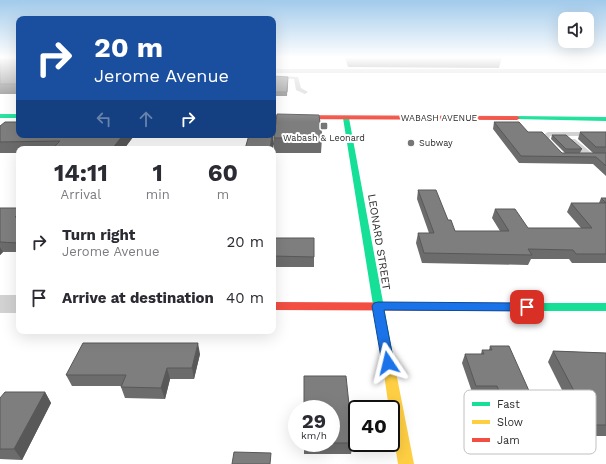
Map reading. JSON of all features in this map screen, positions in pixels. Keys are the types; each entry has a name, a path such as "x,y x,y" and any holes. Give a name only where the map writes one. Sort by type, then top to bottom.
{"street":[{"path":"2,117 16,116"},
{"name":"WABASH AVENUE","path":"276,117 606,118"},
{"name":"LEONARD STREET","path":"346,118 406,464"},
{"path":"0,304 16,304"},
{"path":"276,306 606,308"}],"lane":[{"path":"296,79 298,89 305,92"},
{"path":"558,152 545,139 548,134 606,134"},
{"path":"565,134 594,157 576,157"}],"building":[{"path":"0,79 16,79 16,84 0,84"},
{"path":"276,79 288,79 287,92 276,92"},
{"path":"277,114 319,115 322,138 276,138"},
{"path":"5,122 16,122 16,138 121,138 114,146 55,146 60,141 0,142 0,126"},
{"path":"494,122 519,122 528,132 542,132 562,153 606,153 606,166 596,157 521,156"},
{"path":"580,132 606,132 606,147 596,147"},
{"path":"552,135 566,135 582,149 566,149"},
{"path":"248,138 272,138 270,146 246,146"},
{"path":"418,190 436,190 448,220 451,220 455,231 509,231 495,209 515,209 528,228 592,228 571,203 606,203 606,254 576,254 573,250 528,249 532,255 424,253 418,233 434,233"},
{"path":"601,198 606,198 606,203"},
{"path":"0,208 16,208 16,243 0,242"},
{"path":"276,238 314,238 314,257 276,256"},
{"path":"83,343 198,343 192,368 167,368 161,388 121,387 126,375 66,375"},
{"path":"490,346 509,346 529,390 499,390 497,386 476,386 465,354 484,354 482,350 492,350"},
{"path":"553,351 606,353 606,425 596,425 596,390 574,390"},
{"path":"304,376 346,376 349,400 348,443 340,443 340,400 304,400"},
{"path":"5,392 45,392 14,449 0,449 0,398"},
{"path":"234,452 271,453 270,464 232,464"}],"traffic: fast":[{"path":"0,116 16,116"},
{"path":"346,118 389,367"},
{"path":"517,118 606,119"},
{"path":"510,307 606,307"}],"traffic: slow":[{"path":"389,367 406,464"}],"traffic: jam":[{"path":"276,117 517,118"},
{"path":"276,306 510,307"}],"place":[{"name":"Wabash & Leonard","path":"324,126"},
{"name":"Subway","path":"411,143"}],"route":[{"path":"388,363 378,306 527,307"}]}
